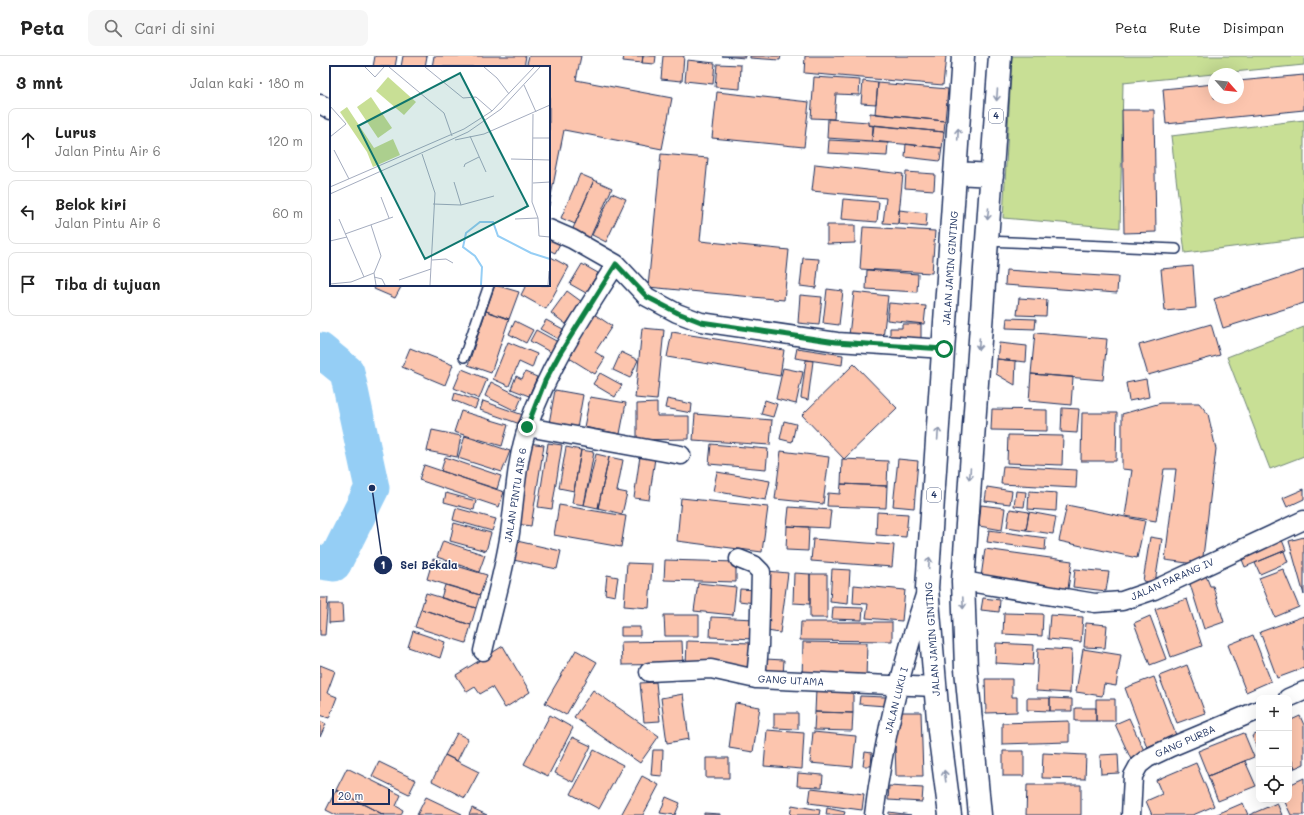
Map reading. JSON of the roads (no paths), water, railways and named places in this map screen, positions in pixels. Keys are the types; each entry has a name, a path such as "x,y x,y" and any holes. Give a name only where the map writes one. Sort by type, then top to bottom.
{"highway":[{"name":"JALAN JAMIN GINTING","path":"950,815 934,687 927,588 956,173 962,56"},
{"name":"4","path":"980,815 966,669 962,581 1000,56"},
{"path":"956,173 992,175"}],"street":[{"path":"320,104 330,109"},
{"path":"550,228 616,264 647,297 678,313 701,322 836,342 944,349"},
{"name":"JALAN PINTU AIR 6","path":"483,651 510,534 520,459 527,427 545,381 559,355 616,264"},
{"path":"527,427 681,455"},
{"name":"JALAN PARANG IV","path":"962,581 1095,603 1122,601 1154,590 1304,520"},
{"path":"739,560 754,565 761,572 756,679"},
{"name":"JALAN LUKU I","path":"874,815 878,778 888,728 914,630 927,588"},
{"name":"GANG UTAMA","path":"649,672 711,669 756,679 934,687"},
{"path":"1292,696 1304,691"},
{"name":"GANG PURBA","path":"1131,815 1133,776 1139,765 1148,758 1171,747 1256,711"}],"lane":[{"path":"986,241 1176,249"},
{"path":"464,357 489,286"}],"waterway":[{"path":"320,350 347,372 372,488 334,564 320,562"}],"place":[{"name":"Sei Bekala","path":"372,488"}]}
